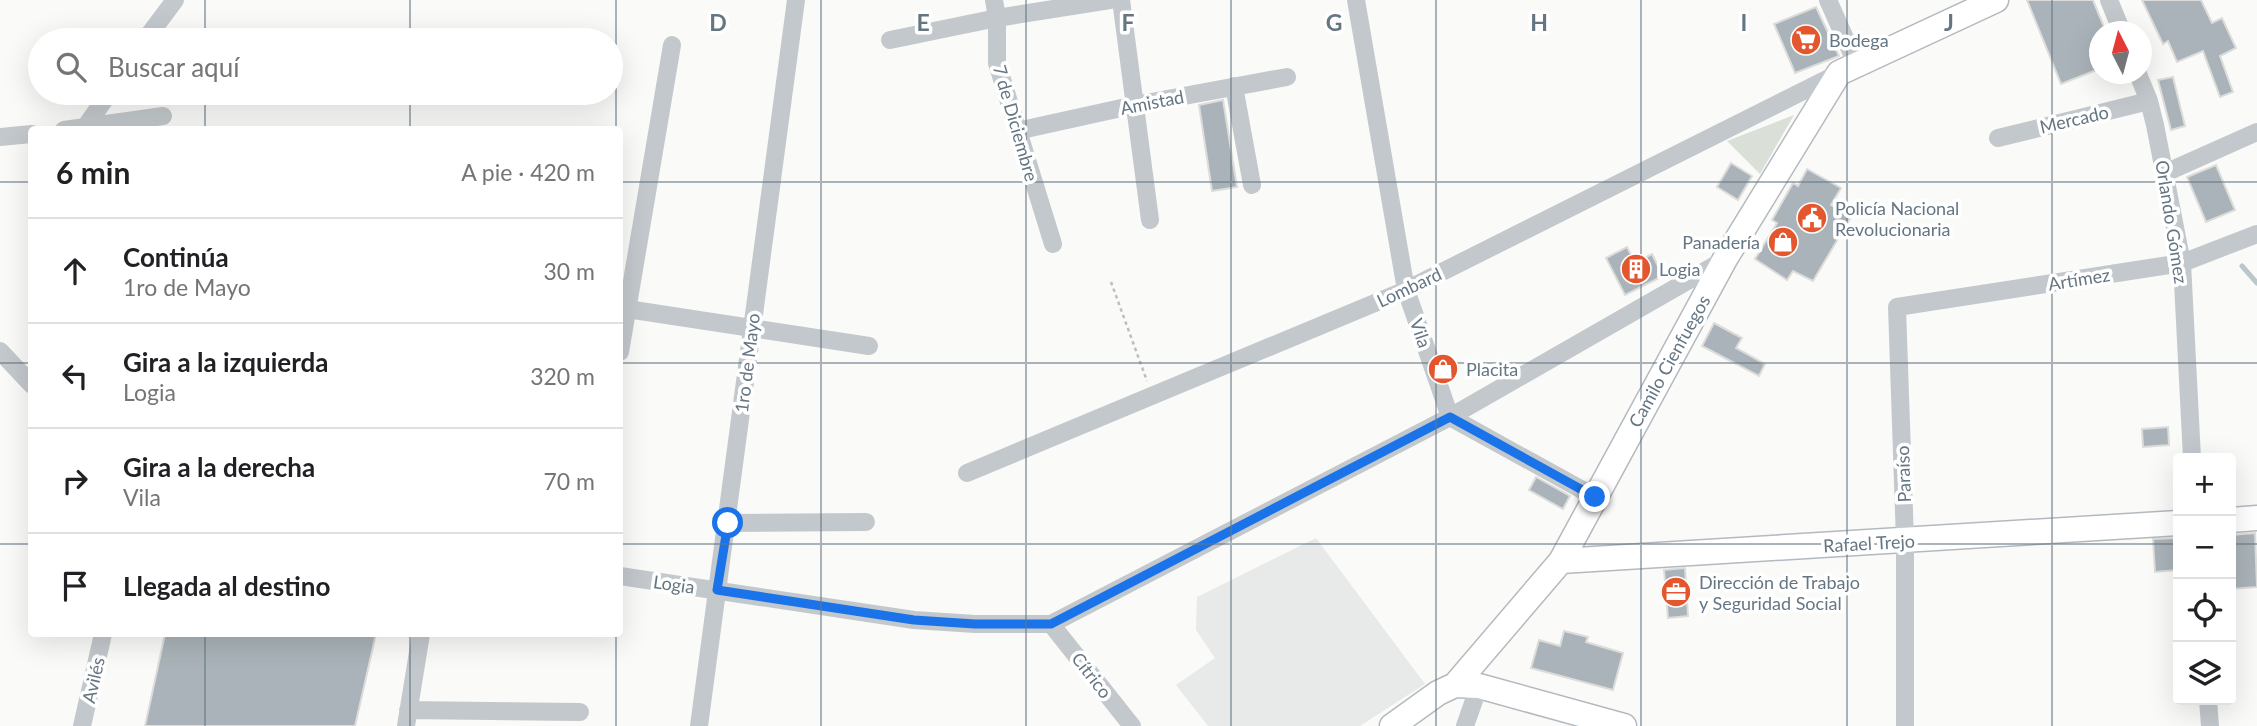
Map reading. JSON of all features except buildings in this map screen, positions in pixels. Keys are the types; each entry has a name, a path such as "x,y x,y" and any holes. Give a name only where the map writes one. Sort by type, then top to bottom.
{"main road":[{"path":"1848,68 1996,0"},
{"name":"Camilo Cienfuegos","path":"1392,726 1438,693 1467,685 1561,561 1725,259 1848,68"},
{"path":"2236,520 2257,518"},
{"name":"Rafael Trejo","path":"1561,561 2173,523"},
{"path":"1467,685 1624,726"}],"street":[{"path":"154,28 175,0"},
{"name":"1ro de Mayo","path":"699,726 796,0"},
{"name":"7 de Diciembre","path":"994,0 997,18 997,63 1053,244"},
{"path":"890,40 997,18 1110,0"},
{"path":"1121,0 1150,220"},
{"name":"Vila","path":"1356,0 1406,290 1450,417"},
{"path":"1828,0 1848,68"},
{"path":"2109,0 2118,21"},
{"path":"623,334 672,45"},
{"name":"Lombard","path":"967,473 1406,290 1848,68"},
{"name":"Amistad","path":"1017,131 1135,104 1287,77"},
{"name":"Orlando Gómez","path":"2142,84 2150,101 2182,263 2192,453"},
{"path":"1234,86 1252,186"},
{"name":"Mercado","path":"1998,138 2150,101"},
{"path":"86,126 101,105"},
{"path":"86,126 163,116"},
{"path":"2165,173 2257,132"},
{"path":"0,137 28,134"},
{"name":"Artímez","path":"1897,307 2182,263 2257,234"},
{"name":"Logia","path":"623,576 914,620 975,624 1051,624 1450,417 1725,259"},
{"name":"Paraíso","path":"1897,307 1905,541 1905,726"},
{"path":"627,309 869,345"},
{"path":"0,351 28,381"},
{"path":"1450,417 1595,497"},
{"path":"728,523 866,522"},
{"name":"Cítrico","path":"1051,624 1132,726"},
{"name":"Avilés","path":"82,726 102,637"},
{"path":"420,637 407,718 580,712"},
{"path":"1465,726 1467,685"},
{"path":"2208,705 2210,726"}],"path":[{"path":"1111,282 1153,396"}],"shaded area":[{"path":"1794,115 1760,174 1727,141"},
{"path":"1316,538 1425,684 1360,726 1208,726 1176,685 1215,658 1196,630 1197,597"}],"waterway":[{"path":"2242,266 2257,283"}],"place":[{"name":"Bodega","path":"1806,40"},
{"name":"Policía Nacional Revolucionaria","path":"1812,218"},
{"name":"Panadería","path":"1783,242"},
{"name":"Logia","path":"1636,269"},
{"name":"Placita","path":"1443,369"},
{"name":"Dirección de Trabajo y Seguridad Social","path":"1676,592"}],"route":[{"path":"728,523 717,590 914,620 975,624 1051,624 1450,417 1595,497"}]}
